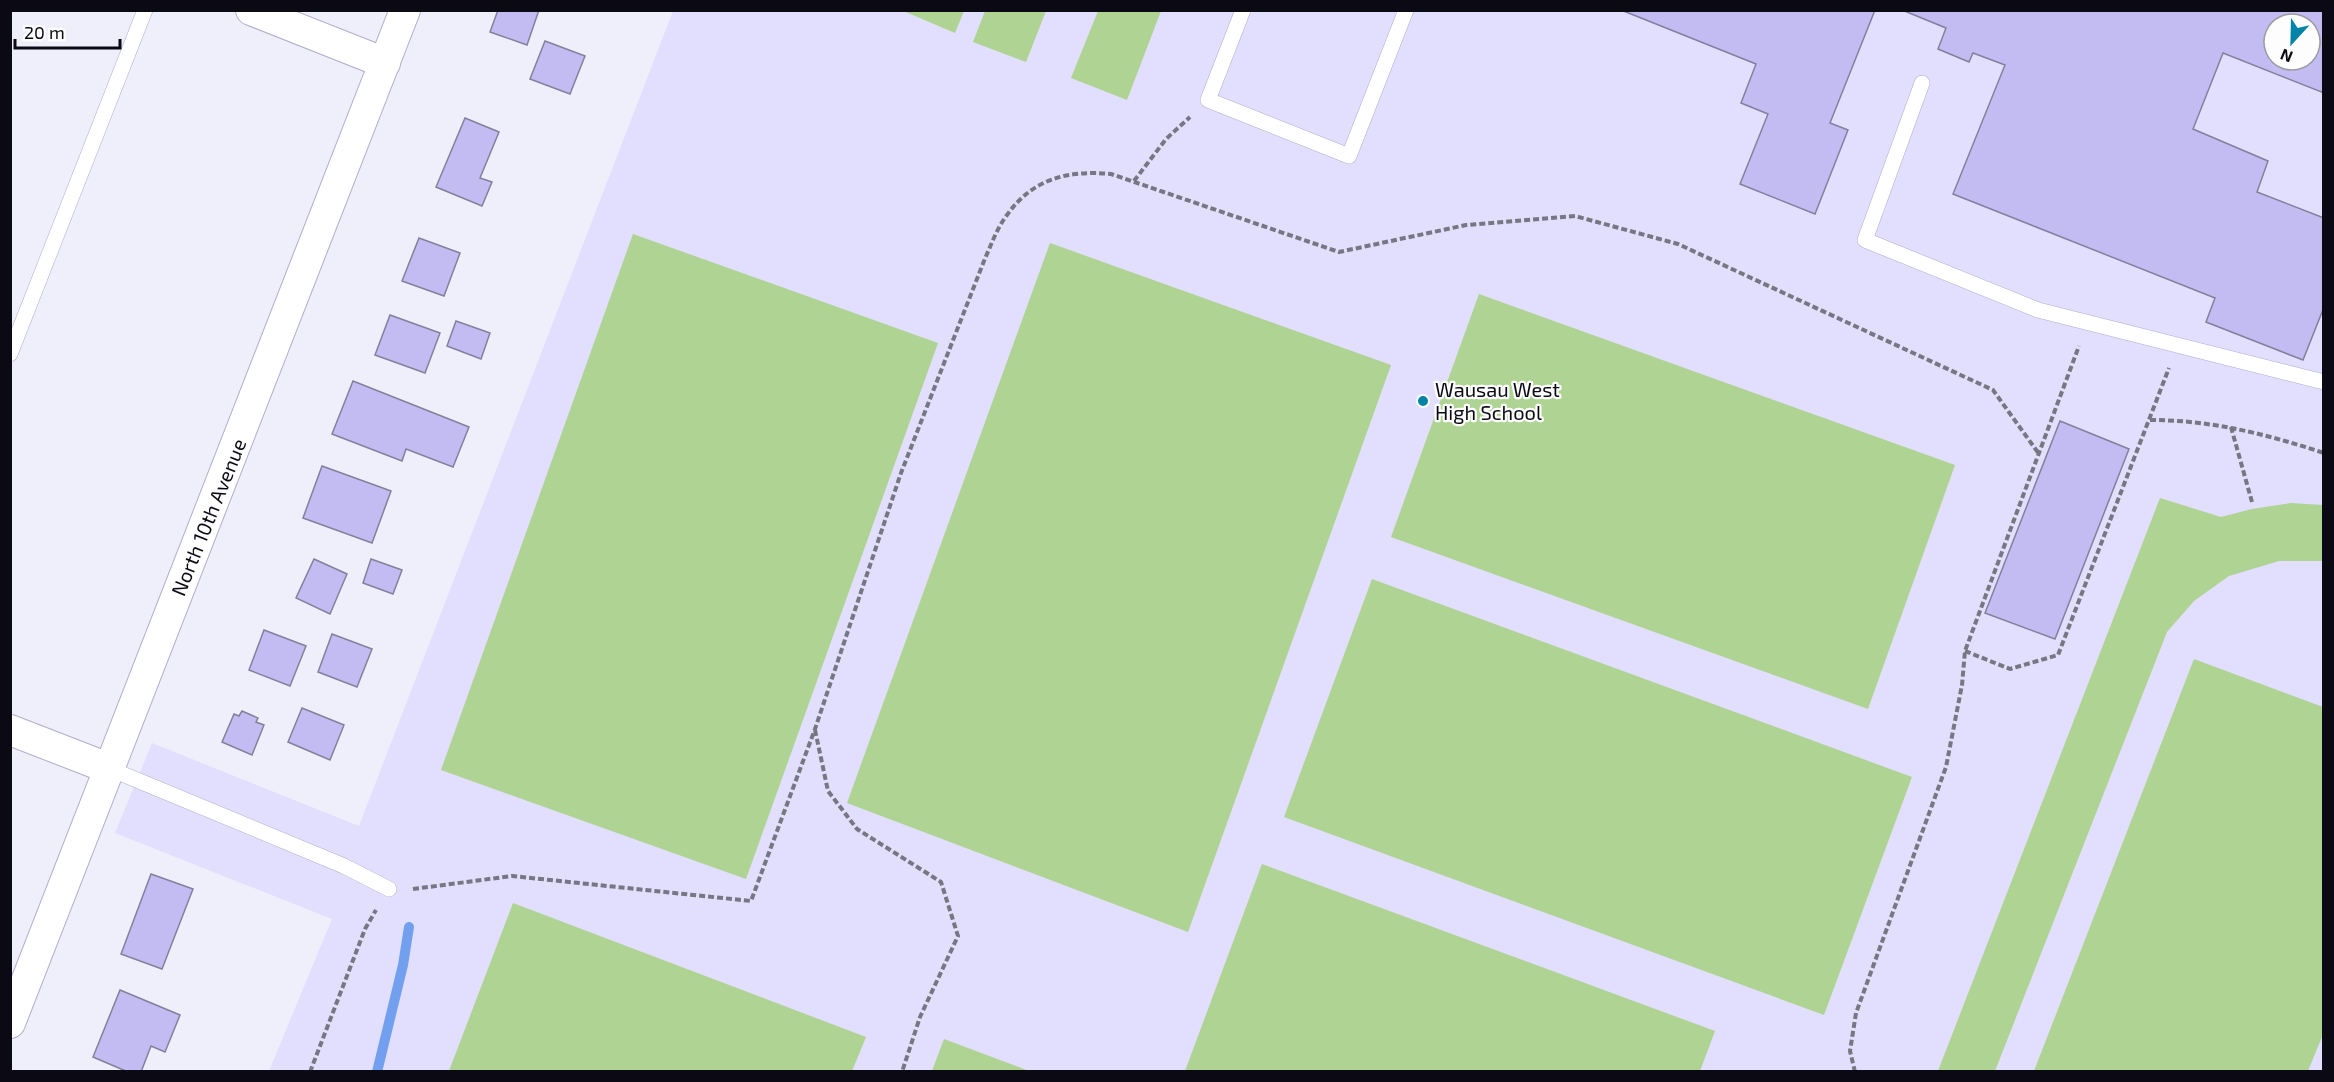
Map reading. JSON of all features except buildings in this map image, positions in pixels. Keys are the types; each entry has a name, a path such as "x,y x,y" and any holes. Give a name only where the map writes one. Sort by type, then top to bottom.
{"street":[{"path":"251,10 385,63"},
{"name":"North 10th Avenue","path":"10,1023 108,768 232,459 405,10"},
{"path":"10,730 108,768"}],"lane":[{"path":"10,354 145,10"},
{"path":"1243,10 1208,100 1348,156 1406,10"},
{"path":"1922,83 1865,240 2038,310 2324,382"},
{"path":"108,768 344,866 389,889"}],"path":[{"path":"1134,181 1166,139 1208,100"},
{"path":"310,1071 365,929 389,889 406,890 512,876 752,901 815,729 901,473 972,288 1006,216 1036,188 1062,175 1076,172 1111,174 1338,252 1466,225 1575,216 1678,244 1993,390 2039,454"},
{"path":"1854,1071 1850,1051 1856,1013 1946,767 1962,685 1965,651 2088,323"},
{"path":"1965,651 2010,669 2058,655 2177,345"},
{"path":"2150,420 2178,420 2230,427 2273,437 2324,453"},
{"path":"2230,427 2252,502"},
{"path":"815,729 828,791 857,829 941,882 958,936 920,1017 902,1071"}],"shaded area":[{"name":"Wausau West High School","path":"673,11 2323,11 2323,1071 269,1071 332,919 115,833 152,743 359,826"}],"green space":[{"path":"901,10 964,10 964,11 955,33"},
{"path":"985,11 1046,11 1026,62 973,42"},
{"path":"1098,11 1161,11 1127,100 1071,78"},
{"path":"633,234 938,343 746,879 441,770"},
{"path":"1050,243 1391,365 1188,932 847,803"},
{"path":"1479,294 1955,465 1868,709 1391,537"},
{"path":"2160,498 2221,517 2291,503 2323,505 2323,561 2279,561 2229,576 2194,601 2167,632 1995,1071 1938,1071"},
{"path":"1372,579 1912,777 1824,1015 1284,817"},
{"path":"2194,659 2323,707 2324,1032 2308,1071 2034,1071"},
{"path":"1262,864 1715,1031 1700,1071 1185,1071"},
{"path":"513,903 866,1037 852,1071 449,1071"},
{"path":"944,1039 1029,1071 932,1071"}],"waterway":[{"path":"377,1072 403,965 409,927"}],"place":[{"name":"Wausau West High School","path":"1423,401"}]}
